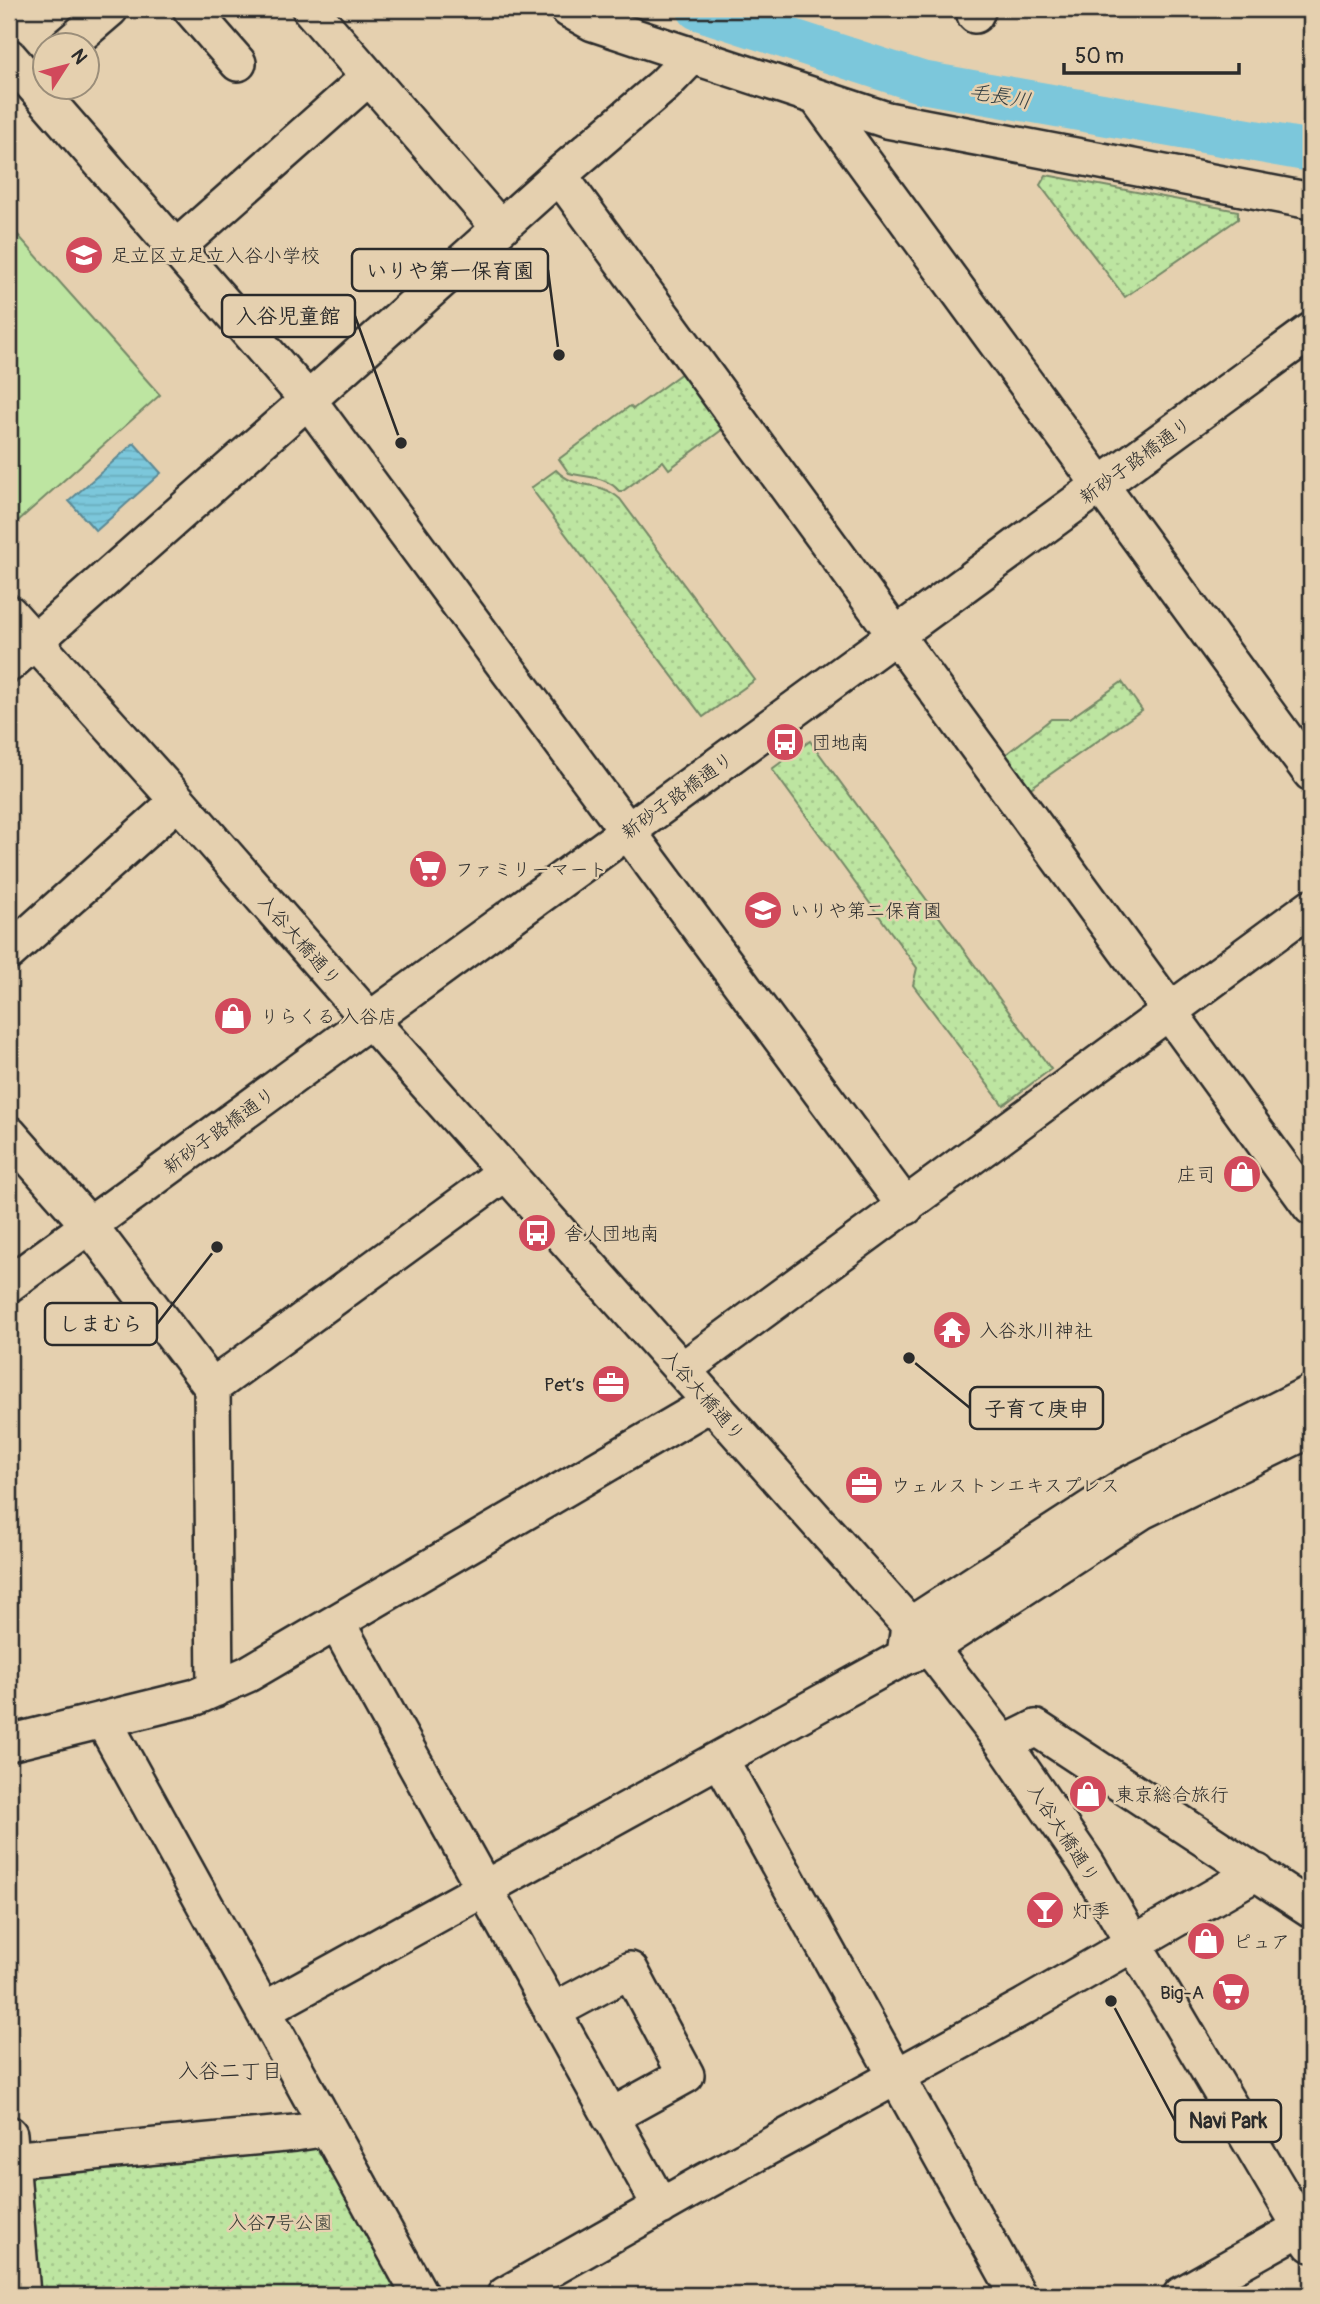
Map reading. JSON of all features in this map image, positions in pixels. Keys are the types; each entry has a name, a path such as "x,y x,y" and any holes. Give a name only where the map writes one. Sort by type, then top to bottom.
{"street":[{"path":"83,32 110,9"},
{"path":"191,9 239,63"},
{"path":"310,9 500,228"},
{"path":"568,9 593,23 887,120 1311,201"},
{"path":"22,653 559,175 664,85 692,56"},
{"path":"23,75 309,400 906,1207"},
{"path":"176,248 369,77"},
{"path":"818,99 1311,773"},
{"path":"559,175 1311,1207"},
{"name":"新砂子路橋通り","path":"9,1284 1311,331"},
{"name":"入谷大橋通り","path":"9,613 22,653 178,801 711,1403 914,1644 1004,1744 1086,1863 1133,1945 1308,2231"},
{"path":"9,952 178,801"},
{"path":"682,1370 1311,907"},
{"path":"9,1134 89,1224 212,1387 215,1689"},
{"path":"212,1387 506,1172"},
{"path":"914,1644 1125,1486 1311,1393"},
{"path":"9,1743 197,1697 248,1674 711,1403"},
{"path":"264,2010 720,1759 1142,1511 1311,1429"},
{"path":"337,1623 661,2207"},
{"path":"103,1720 421,2295"},
{"path":"1004,1744 1036,1728 1311,1909"},
{"path":"720,1759 1017,2295"},
{"path":"505,2295 1133,1945 1257,1872"},
{"path":"552,2012 630,1970 686,2075 610,2117"},
{"path":"22,2295 9,2151 282,2134 328,2128"},
{"path":"1181,2295 1308,2231"}],"green space":[{"path":"1046,175 1238,211 1238,219 1125,297 1040,185"},
{"path":"9,225 160,395 9,529"},
{"path":"682,373 723,429 669,469 663,461 623,491 602,480 569,473 559,459 630,406 633,409"},
{"path":"556,470 571,481 604,489 620,499 755,680 703,717 531,488"},
{"path":"1122,682 1142,710 1029,789 1005,755 1051,719 1069,719"},
{"path":"810,741 1051,1069 1003,1105 913,985 917,968 772,769"},
{"name":"入谷7号公園","path":"313,2145 327,2156 406,2295 37,2295 27,2184 40,2170"}],"water":[{"path":"134,443 161,473 96,531 69,501"}],"waterway":[{"name":"毛長川","path":"698,9 921,82 1311,151"}],"place":[{"name":"足立区立足立入谷小学校","path":"84,255"},
{"name":"いりや第一保育園","path":"559,355"},
{"name":"入谷児童館","path":"401,443"},
{"name":"団地南","path":"785,742"},
{"name":"ファミリーマート","path":"428,869"},
{"name":"いりや第二保育園","path":"763,910"},
{"name":"りらくる 入谷店","path":"233,1016"},
{"name":"庄司","path":"1242,1174"},
{"name":"舎人団地南","path":"537,1233"},
{"name":"しまむら","path":"217,1247"},
{"name":"入谷氷川神社","path":"952,1330"},
{"name":"子育て庚申","path":"909,1358"},
{"name":"Pet’s","path":"611,1384"},
{"name":"ウェルストンエキスプレス","path":"864,1485"},
{"name":"東京総合旅行","path":"1088,1794"},
{"name":"灯季","path":"1045,1910"},
{"name":"ピュア","path":"1206,1941"},
{"name":"Big-A","path":"1231,1992"},
{"name":"Navi Park","path":"1111,2001"}],"district":[{"name":"入谷二丁目","path":"230,2071"}]}
